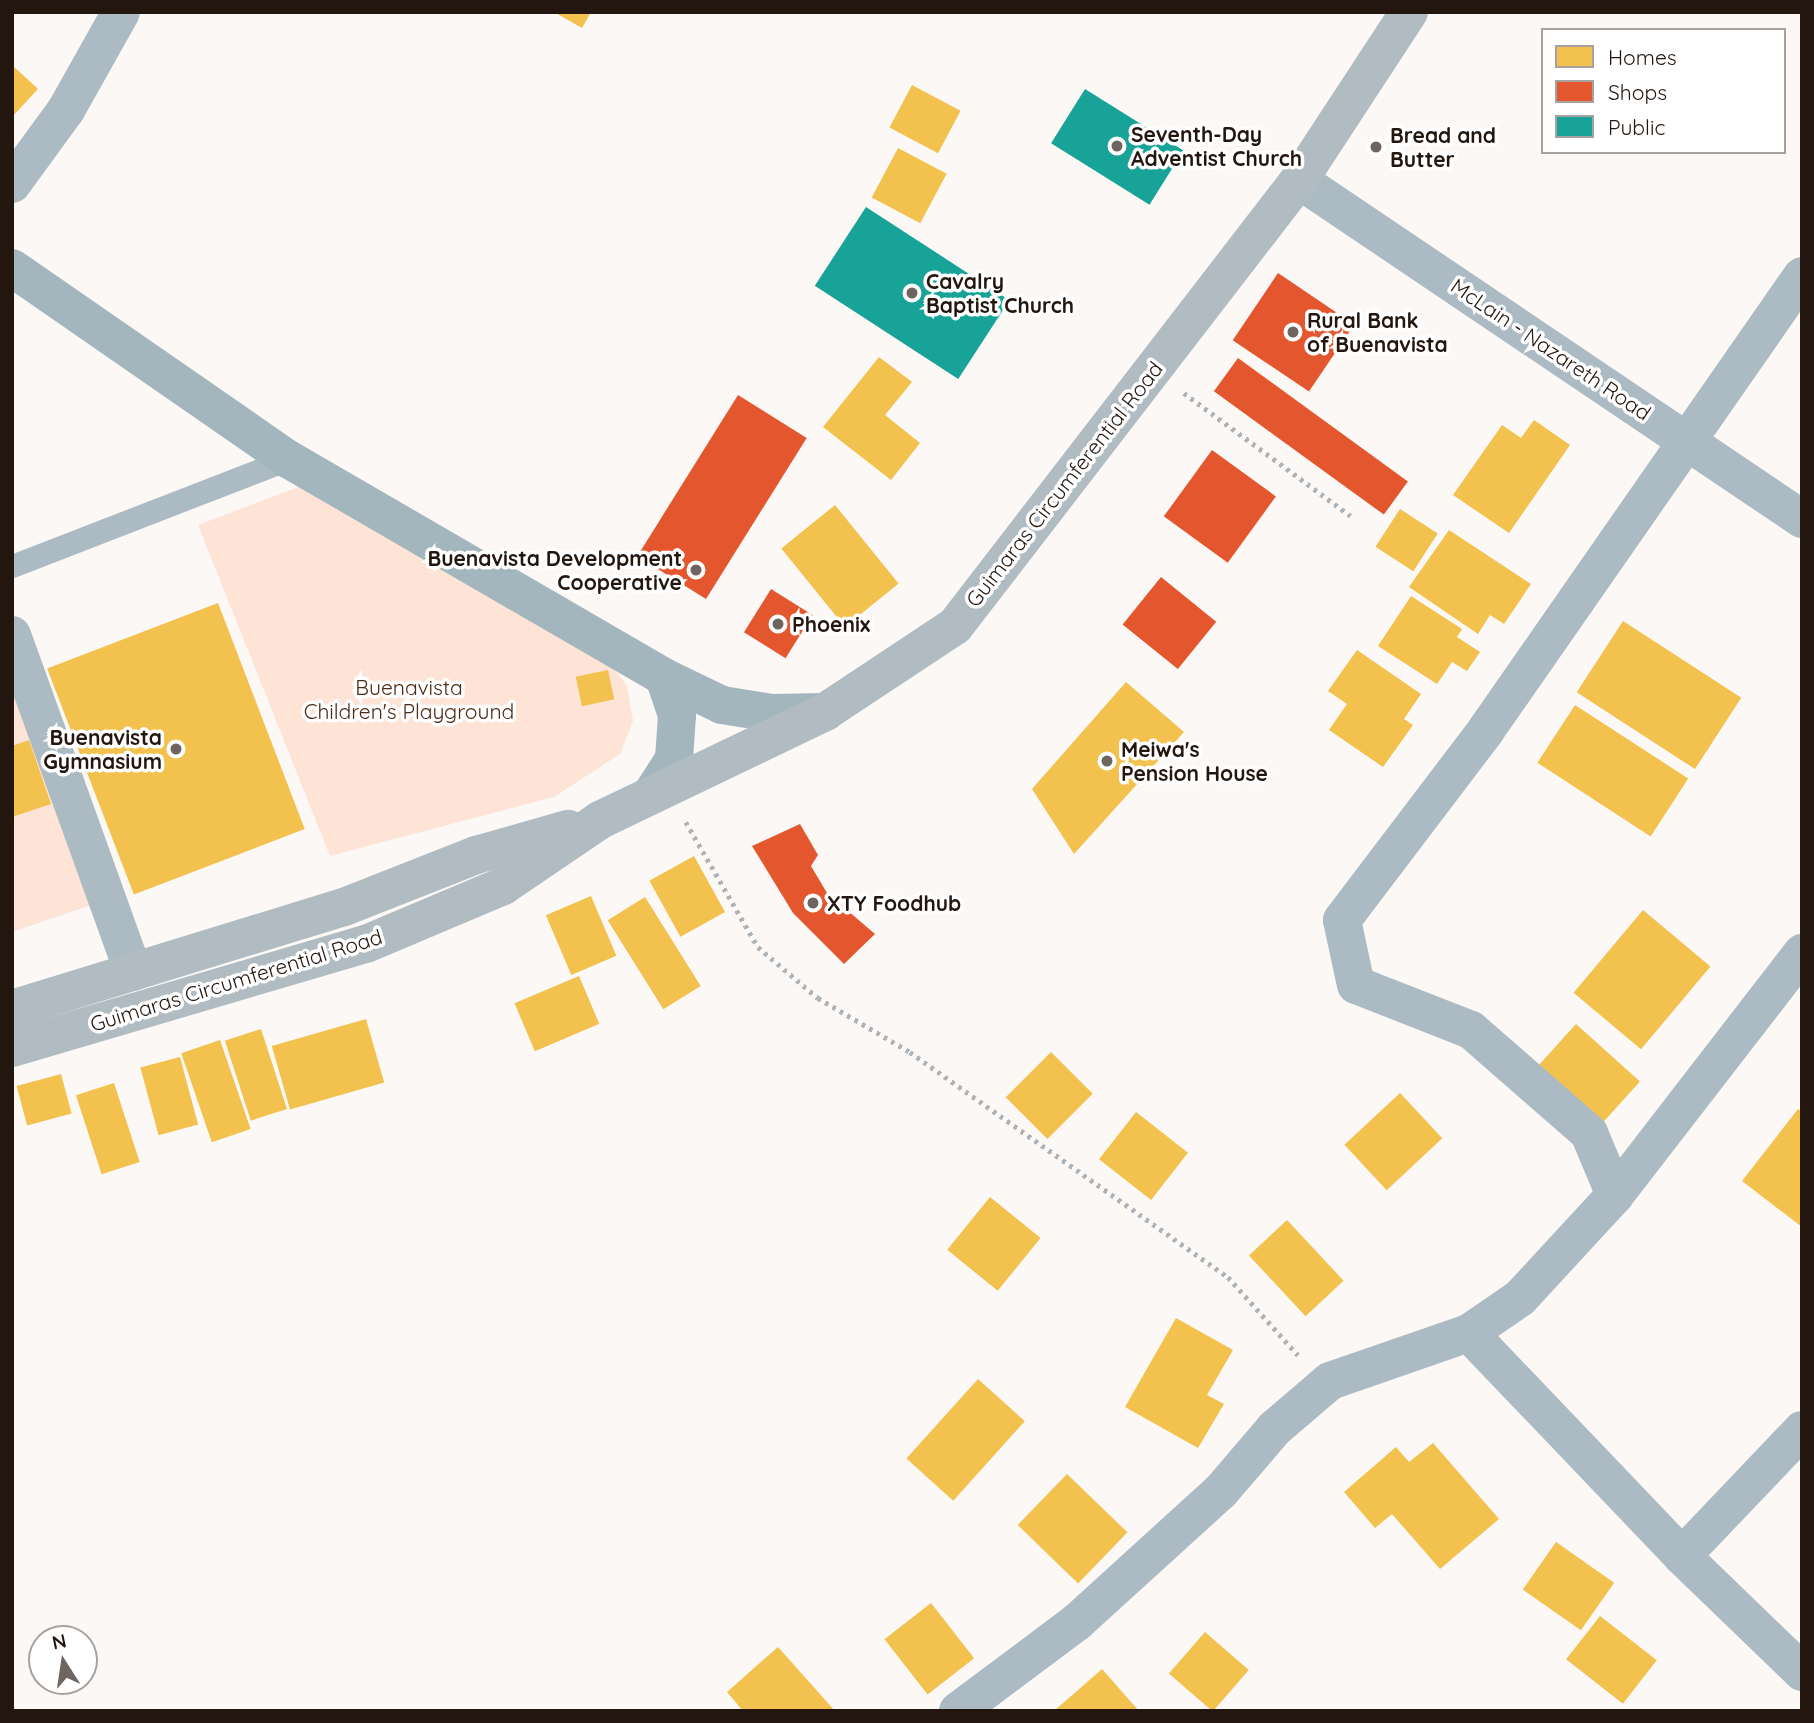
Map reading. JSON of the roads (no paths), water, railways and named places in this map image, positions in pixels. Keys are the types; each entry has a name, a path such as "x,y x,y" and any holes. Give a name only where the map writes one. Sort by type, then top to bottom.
{"main road":[{"name":"Guimaras Circumferential Road","path":"12,1048 366,944 503,886 600,820 825,712 955,626 1299,180 1409,12"},
{"name":"Guimaras Circumferential Road","path":"12,1009 344,907 476,855 600,820"}],"street":[{"path":"12,184 66,110 121,12"},
{"name":"McLain - Nazareth Road","path":"1299,180 1802,519"},
{"path":"12,268 288,459 664,677 722,705 772,713 825,712"},
{"path":"1615,1195 1589,1133 1471,1030 1356,985 1342,920 1486,730 1802,276"},
{"path":"12,635 133,972"},
{"path":"661,790 674,759 677,715 664,677"},
{"path":"958,1711 1077,1622 1221,1491 1275,1428 1330,1381 1469,1333 1520,1298 1615,1195 1802,953"},
{"path":"1469,1333 1682,1556 1802,1672"},
{"path":"1682,1556 1802,1430"}],"lane":[{"path":"12,566 288,459"}],"place":[{"name":"Seventh-Day Adventist Church","path":"1117,146"},
{"name":"Bread and Butter","path":"1376,147"},
{"name":"Cavalry Baptist Church","path":"912,293"},
{"name":"Rural Bank of Buenavista","path":"1293,332"},
{"name":"Buenavista Development Cooperative","path":"696,570"},
{"name":"Phoenix","path":"778,624"},
{"name":"Buenavista Gymnasium","path":"176,749"},
{"name":"Meiwa's Pension House","path":"1107,761"},
{"name":"XTY Foodhub","path":"813,903"}],"park label":[{"name":"Buenavista Children's Playground","path":"409,699"}]}
